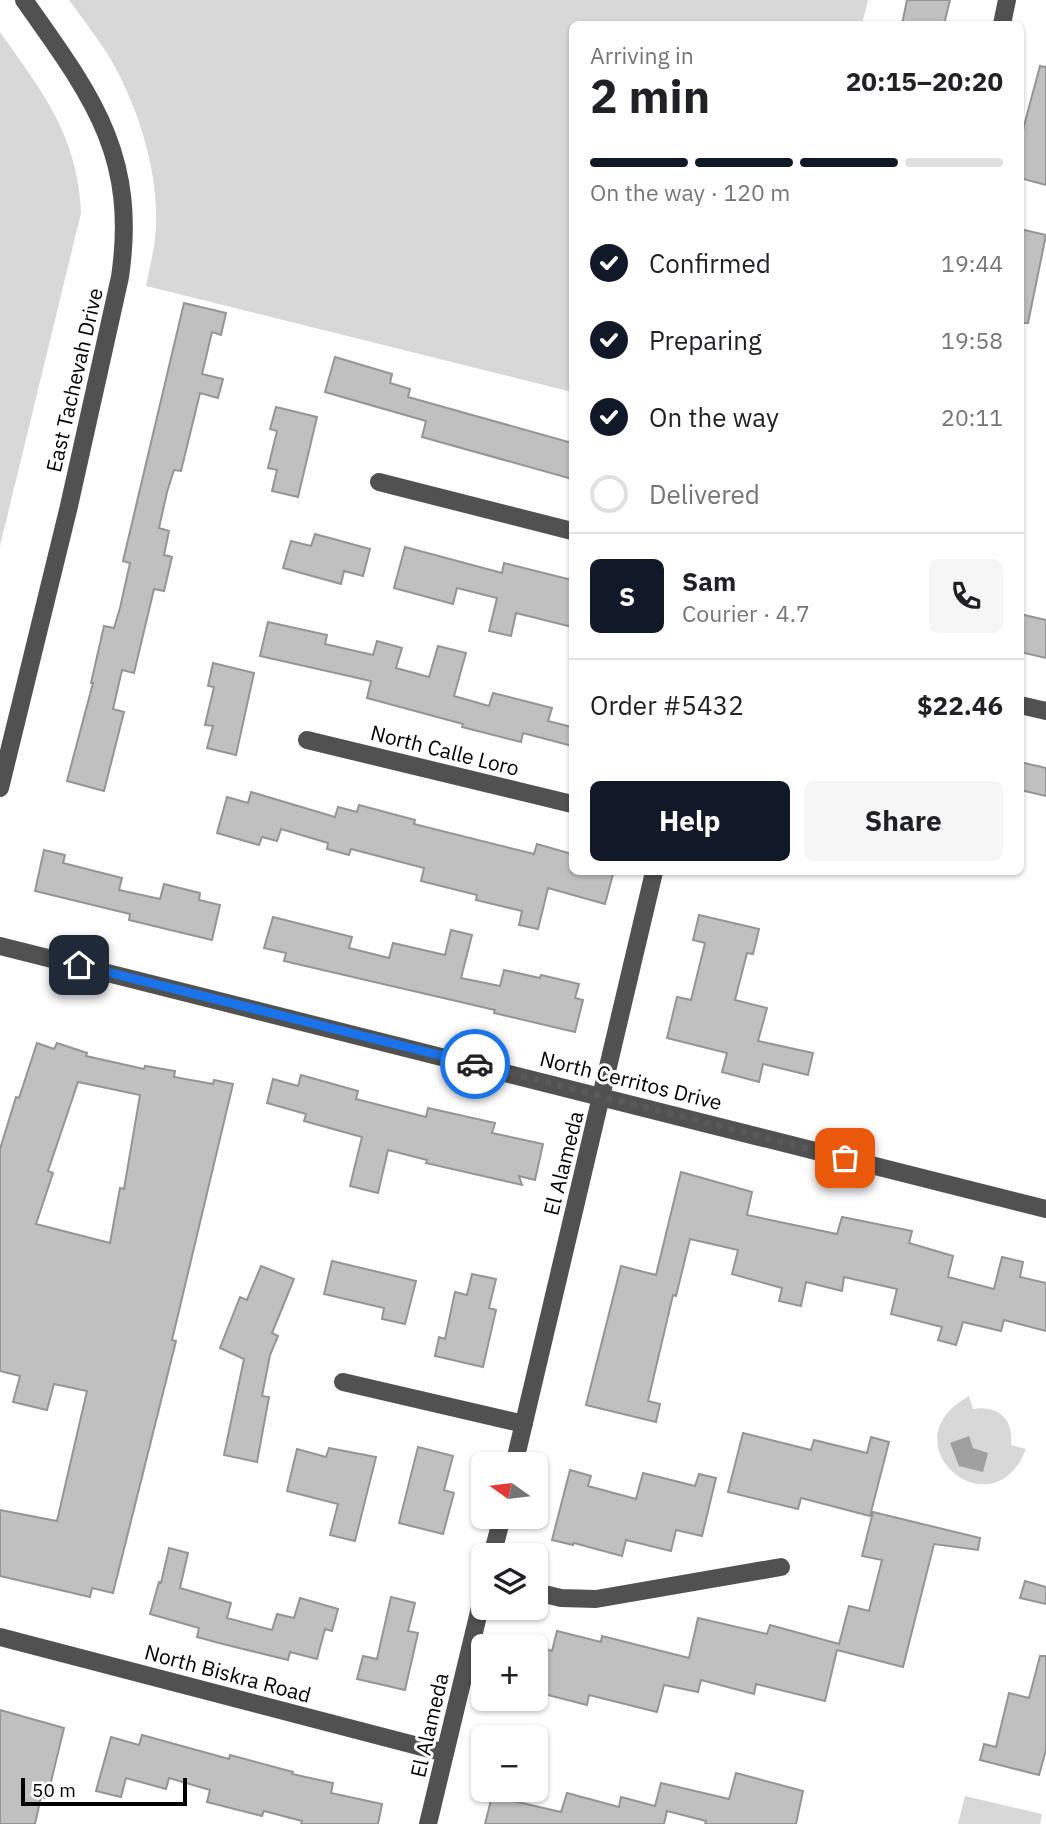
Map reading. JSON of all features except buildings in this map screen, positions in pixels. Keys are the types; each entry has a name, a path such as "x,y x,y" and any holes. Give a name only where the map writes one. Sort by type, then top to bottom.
{"street":[{"name":"East Tachevah Drive","path":"0,788 69,506 120,277 125,241 120,180 102,122 76,75 24,0"},
{"path":"1003,21 1007,0"},
{"path":"379,482 569,530"},
{"path":"1024,706 1046,711"},
{"name":"North Calle Loro","path":"307,740 569,803"},
{"name":"El Alameda","path":"517,1452 653,875"},
{"name":"North Cerritos Drive","path":"0,946 1046,1209"},
{"path":"342,1382 524,1424"},
{"path":"548,1595 596,1599 781,1567"},
{"name":"El Alameda","path":"428,1824 477,1620"},
{"name":"North Biskra Road","path":"0,1637 445,1753"}],"shaded area":[{"path":"69,0 868,0 863,21 569,21 569,391 146,286 154,245 156,216 151,167 138,118 107,53"},
{"path":"0,32 56,116 73,161 81,213 0,546"},
{"path":"969,1396 973,1409 990,1409 1002,1416 1010,1428 1011,1445 1026,1449 1011,1473 991,1484 971,1482 953,1472 941,1456 937,1436 946,1415"},
{"path":"969,1436 973,1448 988,1453 983,1472 959,1466 950,1443"},
{"path":"965,1796 1042,1814 1040,1824 958,1824"}],"way so far":[{"path":"475,1064 845,1158"}],"route":[{"path":"79,965 475,1064"}]}
